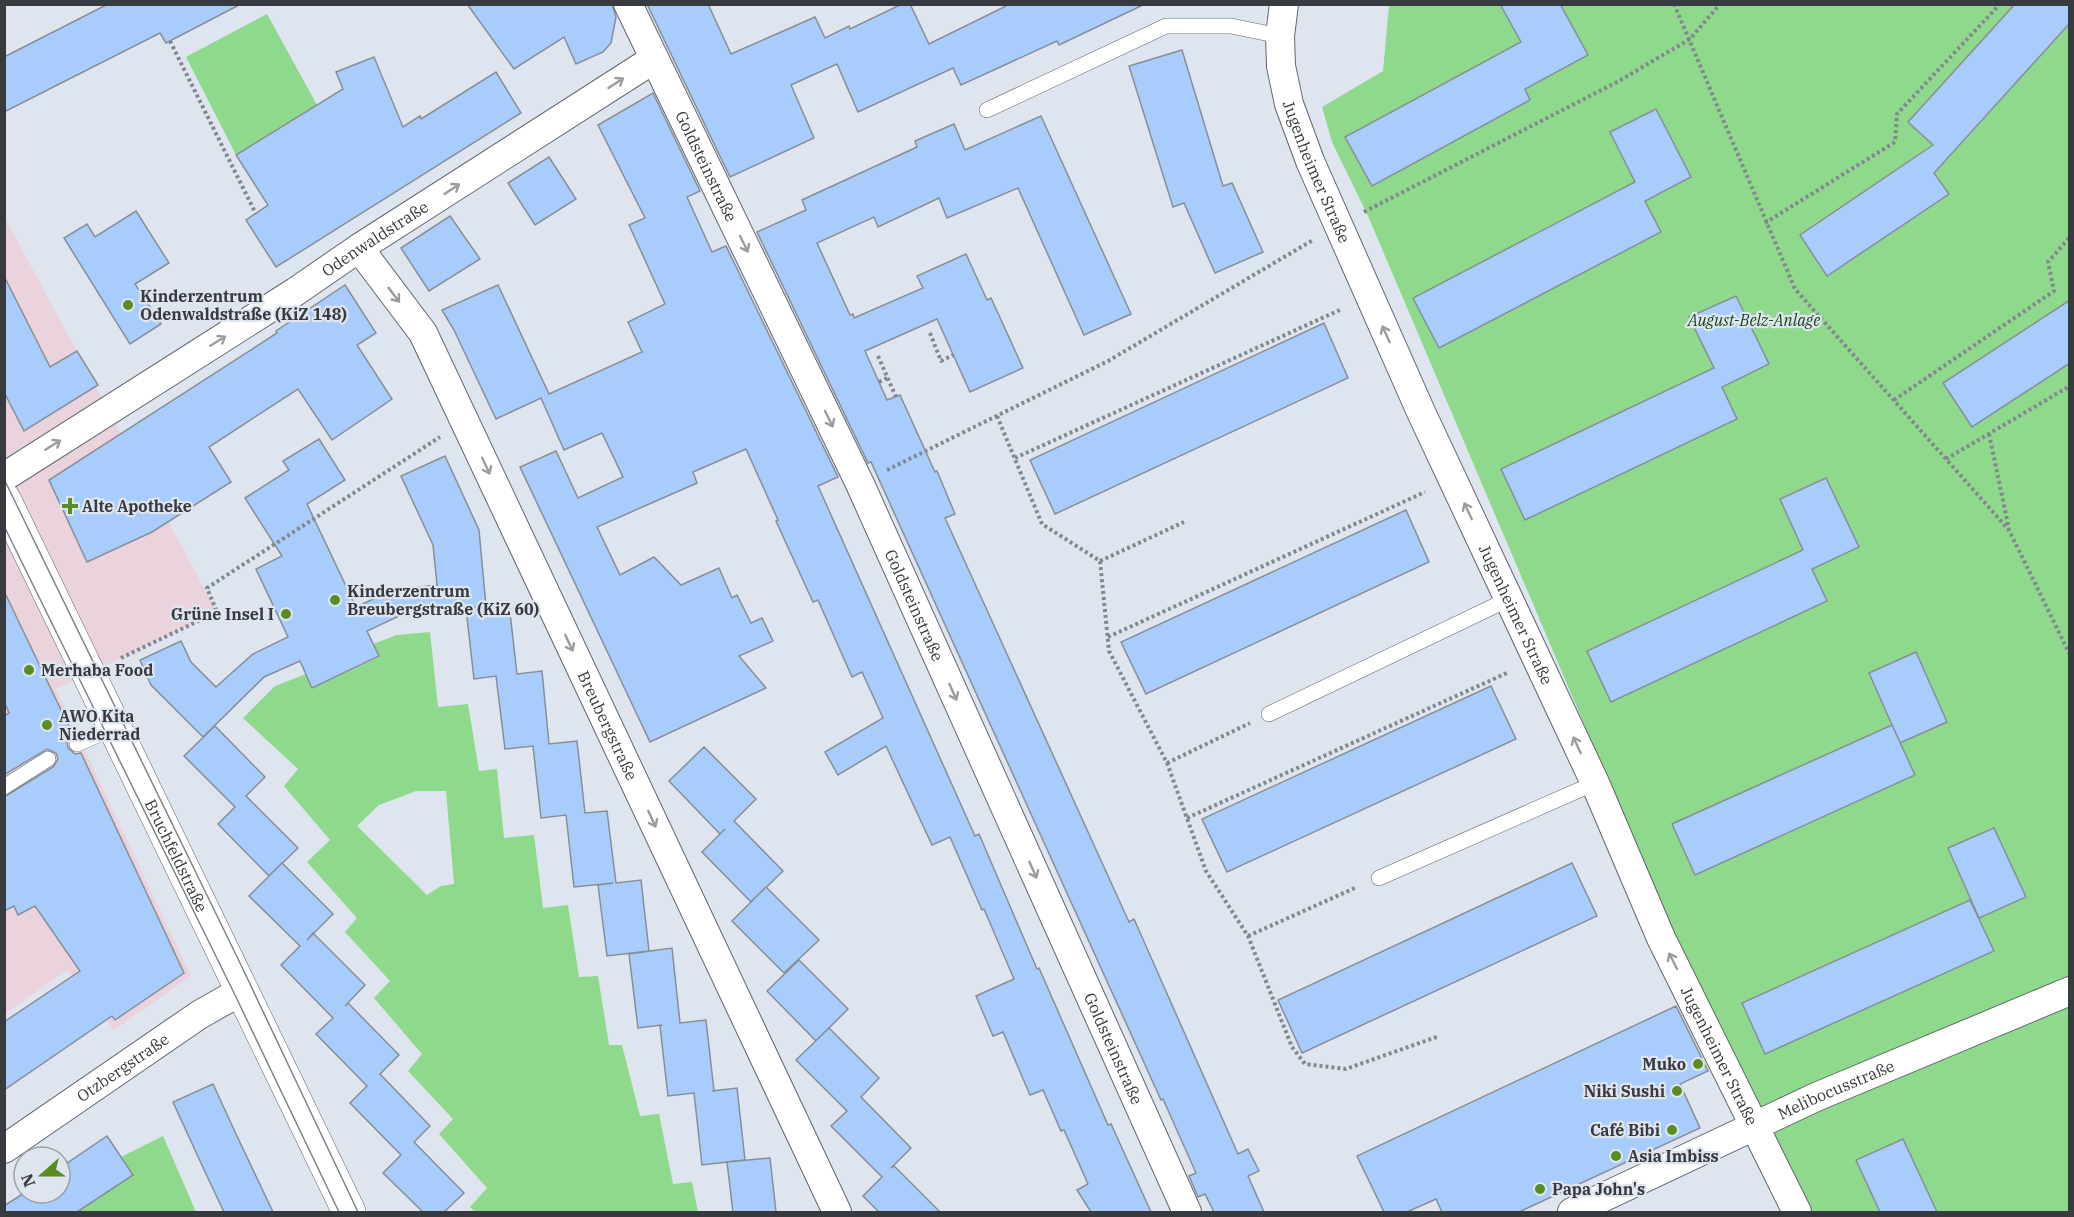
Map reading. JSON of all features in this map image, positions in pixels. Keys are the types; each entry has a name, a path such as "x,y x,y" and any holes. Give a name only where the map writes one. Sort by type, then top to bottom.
{"street":[{"name":"Goldsteinstraße","path":"628,4 860,484 1187,1212"},
{"name":"Jugenheimer Straße","path":"1284,4 1280,36 1281,66 1289,104 1310,161 1453,479 1595,783 1661,938 1797,1212"},
{"name":"Odenwaldstraße","path":"4,477 654,59"},
{"name":"Breubergstraße","path":"359,248 423,333 837,1212"},
{"name":"Bruchfeldstraße","path":"4,499 349,1212"},
{"name":"Otzbergstraße","path":"4,1149 199,1015 243,990"},
{"name":"Melibocusstraße","path":"1572,1212 1816,1097 2070,991"}],"lane":[{"path":"987,110 1166,26 1231,26 1280,36"},
{"path":"1269,714 1509,599"},
{"path":"77,744 114,728"},
{"path":"4,786 48,759"},
{"path":"1379,878 1595,783"}],"path":[{"path":"1674,4 1765,223 1795,289 2009,530"},
{"path":"860,484 1108,361 1338,224 1609,86 1690,39 1720,4"},
{"path":"1765,223 1896,142 1897,114 2000,4"},
{"path":"170,41 256,214"},
{"path":"1894,400 2054,291 2048,262 2070,237"},
{"path":"1015,458 1369,295"},
{"path":"930,333 941,360 953,355"},
{"path":"878,356 896,397"},
{"path":"879,382 887,378"},
{"path":"1946,459 2070,386"},
{"path":"997,416 1042,524 1100,561"},
{"path":"121,658 217,612 207,588 444,434"},
{"path":"1989,434 2009,530 2070,656"},
{"path":"1108,637 1453,479"},
{"path":"1100,561 1184,522"},
{"path":"1100,561 1109,651 1167,763 1206,871 1248,936 1292,1047 1305,1064 1346,1069 1439,1036"},
{"path":"1187,818 1537,659"},
{"path":"1167,763 1269,714"},
{"path":"1248,936 1379,878"}],"shaded area":[{"path":"4,216 217,612 56,689 191,976 114,1030 67,970 5,1014 4,786 11,782 4,770"}],"green space":[{"name":"August-Belz-Anlage","path":"1389,5 2069,5 2069,1212 1798,1212 1755,1126 1368,216 1332,142 1322,107 1383,71"},
{"path":"267,14 317,105 236,155 186,57"},
{"path":"430,632 438,707 468,704 479,771 497,769 504,838 534,835 543,908 568,905 579,977 598,976 609,1045 622,1045 640,1116 659,1114 673,1184 692,1182 698,1212 475,1212 470,1207 487,1188 439,1134 453,1119 408,1071 422,1054 374,998 390,981 345,932 357,918 307,862 330,840 284,786 298,769 243,718 275,686 306,674 313,688 379,657 373,644 397,635","holes":["416,791 446,791 454,884 441,886 427,895 357,826 379,805"]},
{"path":"163,1136 196,1212 77,1212 133,1175 121,1157"}],"building":[{"path":"108,4 241,4 166,43 160,33 4,112 4,57"},
{"path":"467,4 612,4 616,17 611,43 603,52 576,64 564,37 514,69"},
{"path":"647,4 708,4 731,54 815,17 825,38 849,26 850,29 902,4 910,4 929,44 1010,4 1145,4 1059,45 1057,41 961,85 953,68 858,112 837,64 791,85 814,138 730,177"},
{"path":"1500,4 1560,4 1588,55 1525,89 1530,100 1372,186 1345,137 1521,42"},
{"path":"2015,4 2070,4 2070,23 1934,173 1949,194 1827,276 1800,235 1933,145 1908,122"},
{"path":"1182,50 1223,186 1232,183 1263,252 1215,273 1184,203 1173,207 1129,66"},
{"path":"374,57 403,127 420,116 421,119 496,72 521,113 276,267 246,220 268,205 236,155 343,89 336,72"},
{"path":"653,93 700,191 687,197 712,252 726,246 838,477 818,486 975,836 979,834 1037,969 1039,968 1108,1125 1111,1124 1151,1212 1091,1212 1077,1190 1088,1184 1064,1130 1061,1131 1043,1090 1030,1095 1003,1032 993,1036 976,996 1014,979 984,909 982,910 950,837 932,845 886,746 838,775 825,752 883,718 862,672 852,677 818,600 813,602 746,449 693,472 697,483 597,527 620,575 654,557 681,585 719,568 732,598 737,595 751,623 762,618 773,641 739,656 766,688 650,742 520,467 556,451 578,498 623,477 602,433 564,450 541,398 496,419 454,330 442,310 498,285 549,394 642,352 628,322 665,304 629,225 645,218 598,125"},
{"path":"1656,109 1691,177 1645,201 1661,232 1439,348 1413,298 1635,182 1610,132"},
{"path":"1041,116 1131,314 1084,335 1018,188 947,218 939,198 878,227 874,217 817,243 850,315 853,314 854,318 923,288 917,276 966,254 987,300 991,298 1023,368 970,392 937,319 865,351 887,400 900,395 935,472 937,471 955,514 945,518 1129,922 1134,919 1238,1154 1248,1149 1259,1171 1248,1176 1264,1212 1214,1212 1205,1194 1198,1197 1189,1176 1196,1173 1163,1099 1161,1100 871,462 868,463 757,232 806,210 802,200 917,147 915,141 954,124 965,150"},
{"path":"549,157 576,199 535,225 508,183"},
{"path":"136,211 169,263 135,284 161,324 130,344 64,238 87,224 95,237"},
{"path":"450,216 480,259 429,291 401,248"},
{"path":"4,276 50,367 77,351 98,385 24,431 4,392"},
{"path":"345,285 376,333 357,345 392,399 332,440 298,389 209,447 231,482 152,532 87,562 49,480 277,333 276,331"},
{"path":"1736,296 1769,364 1722,387 1737,419 1525,520 1501,469 1714,368 1689,317"},
{"path":"2070,300 2070,363 1972,427 1943,383"},
{"path":"1324,323 1348,378 1055,514 1030,460"},
{"path":"319,439 345,480 307,504 356,607 393,590 437,585 433,545 401,476 445,456 479,530 486,606 399,616 367,631 379,656 312,688 300,661 264,677 203,737 151,685 140,660 181,641 191,662 216,687 253,654 288,637 256,569 282,556 245,498 289,470 283,461"},
{"path":"1826,478 1859,547 1812,569 1827,601 1611,702 1587,651 1803,550 1780,499"},
{"path":"1406,510 1429,562 1146,694 1121,642"},
{"path":"4,591 73,735 67,742 68,748 75,754 81,753 184,973 115,1020 112,1016 4,1090 4,1022 80,971 35,906 18,915 14,906 4,911 4,797 53,767 58,759 56,753 47,749 4,775 4,716 9,713 4,701"},
{"path":"509,604 517,674 542,671 549,744 577,741 585,813 607,811 616,883 641,880 649,951 607,956 598,885 613,883 574,887 566,815 541,818 533,746 505,749 496,676 474,679 466,609"},
{"path":"1916,652 1947,722 1900,743 1869,673"},
{"path":"1491,686 1516,739 1227,872 1202,819"},
{"path":"1892,725 1915,775 1695,875 1672,824"},
{"path":"215,726 265,777 246,796 298,848 269,876 218,824 235,807 184,756"},
{"path":"704,747 756,799 734,821 783,871 751,902 702,852 720,834 669,781"},
{"path":"1994,828 2026,897 1979,918 1948,848"},
{"path":"282,863 333,914 313,934 365,985 345,1006 348,1003 399,1055 380,1074 430,1126 414,1142 464,1193 444,1212 423,1212 383,1173 401,1155 350,1103 367,1086 316,1034 333,1018 281,965 300,946 249,896"},
{"path":"1572,863 1597,916 1302,1053 1278,1000"},
{"path":"766,887 819,940 784,973 732,921"},
{"path":"1970,900 1994,951 1765,1054 1742,1003"},
{"path":"672,948 680,1023 706,1020 714,1091 737,1088 745,1160 702,1165 694,1093 668,1096 660,1026 662,1025 638,1028 629,954"},
{"path":"799,960 848,1009 816,1041 767,991"},
{"path":"1676,1006 1708,1071 1680,1084 1700,1128 1519,1212 1442,1212 1436,1199 1407,1212 1384,1212 1357,1156"},
{"path":"829,1028 879,1078 861,1097 911,1148 891,1168 894,1166 940,1212 879,1212 863,1196 882,1177 831,1126 847,1111 796,1060"},
{"path":"213,1084 273,1212 224,1212 206,1174 173,1102"},
{"path":"107,1136 133,1175 77,1212 4,1212 4,1206 12,1201 12,1205 72,1205 72,1160"},
{"path":"1903,1139 1937,1212 1880,1212 1856,1160"},
{"path":"770,1158 776,1212 733,1212 727,1162"}],"tram line":[{"path":"4,479 241,965 358,1212"},
{"path":"4,526 339,1212"}],"place":[{"name":"Kinderzentrum Odenwaldstraße (KiZ 148)","path":"128,305"},
{"name":"Alte Apotheke","path":"70,506"},
{"name":"Kinderzentrum Breubergstraße (KiZ 60)","path":"335,600"},
{"name":"Grüne Insel I","path":"286,614"},
{"name":"Merhaba Food","path":"29,670"},
{"name":"AWO Kita Niederrad","path":"47,725"},
{"name":"Muko","path":"1698,1064"},
{"name":"Niki Sushi","path":"1677,1091"},
{"name":"Café Bibi","path":"1672,1130"},
{"name":"Asia Imbiss","path":"1616,1156"},
{"name":"Papa John's","path":"1540,1189"}]}
